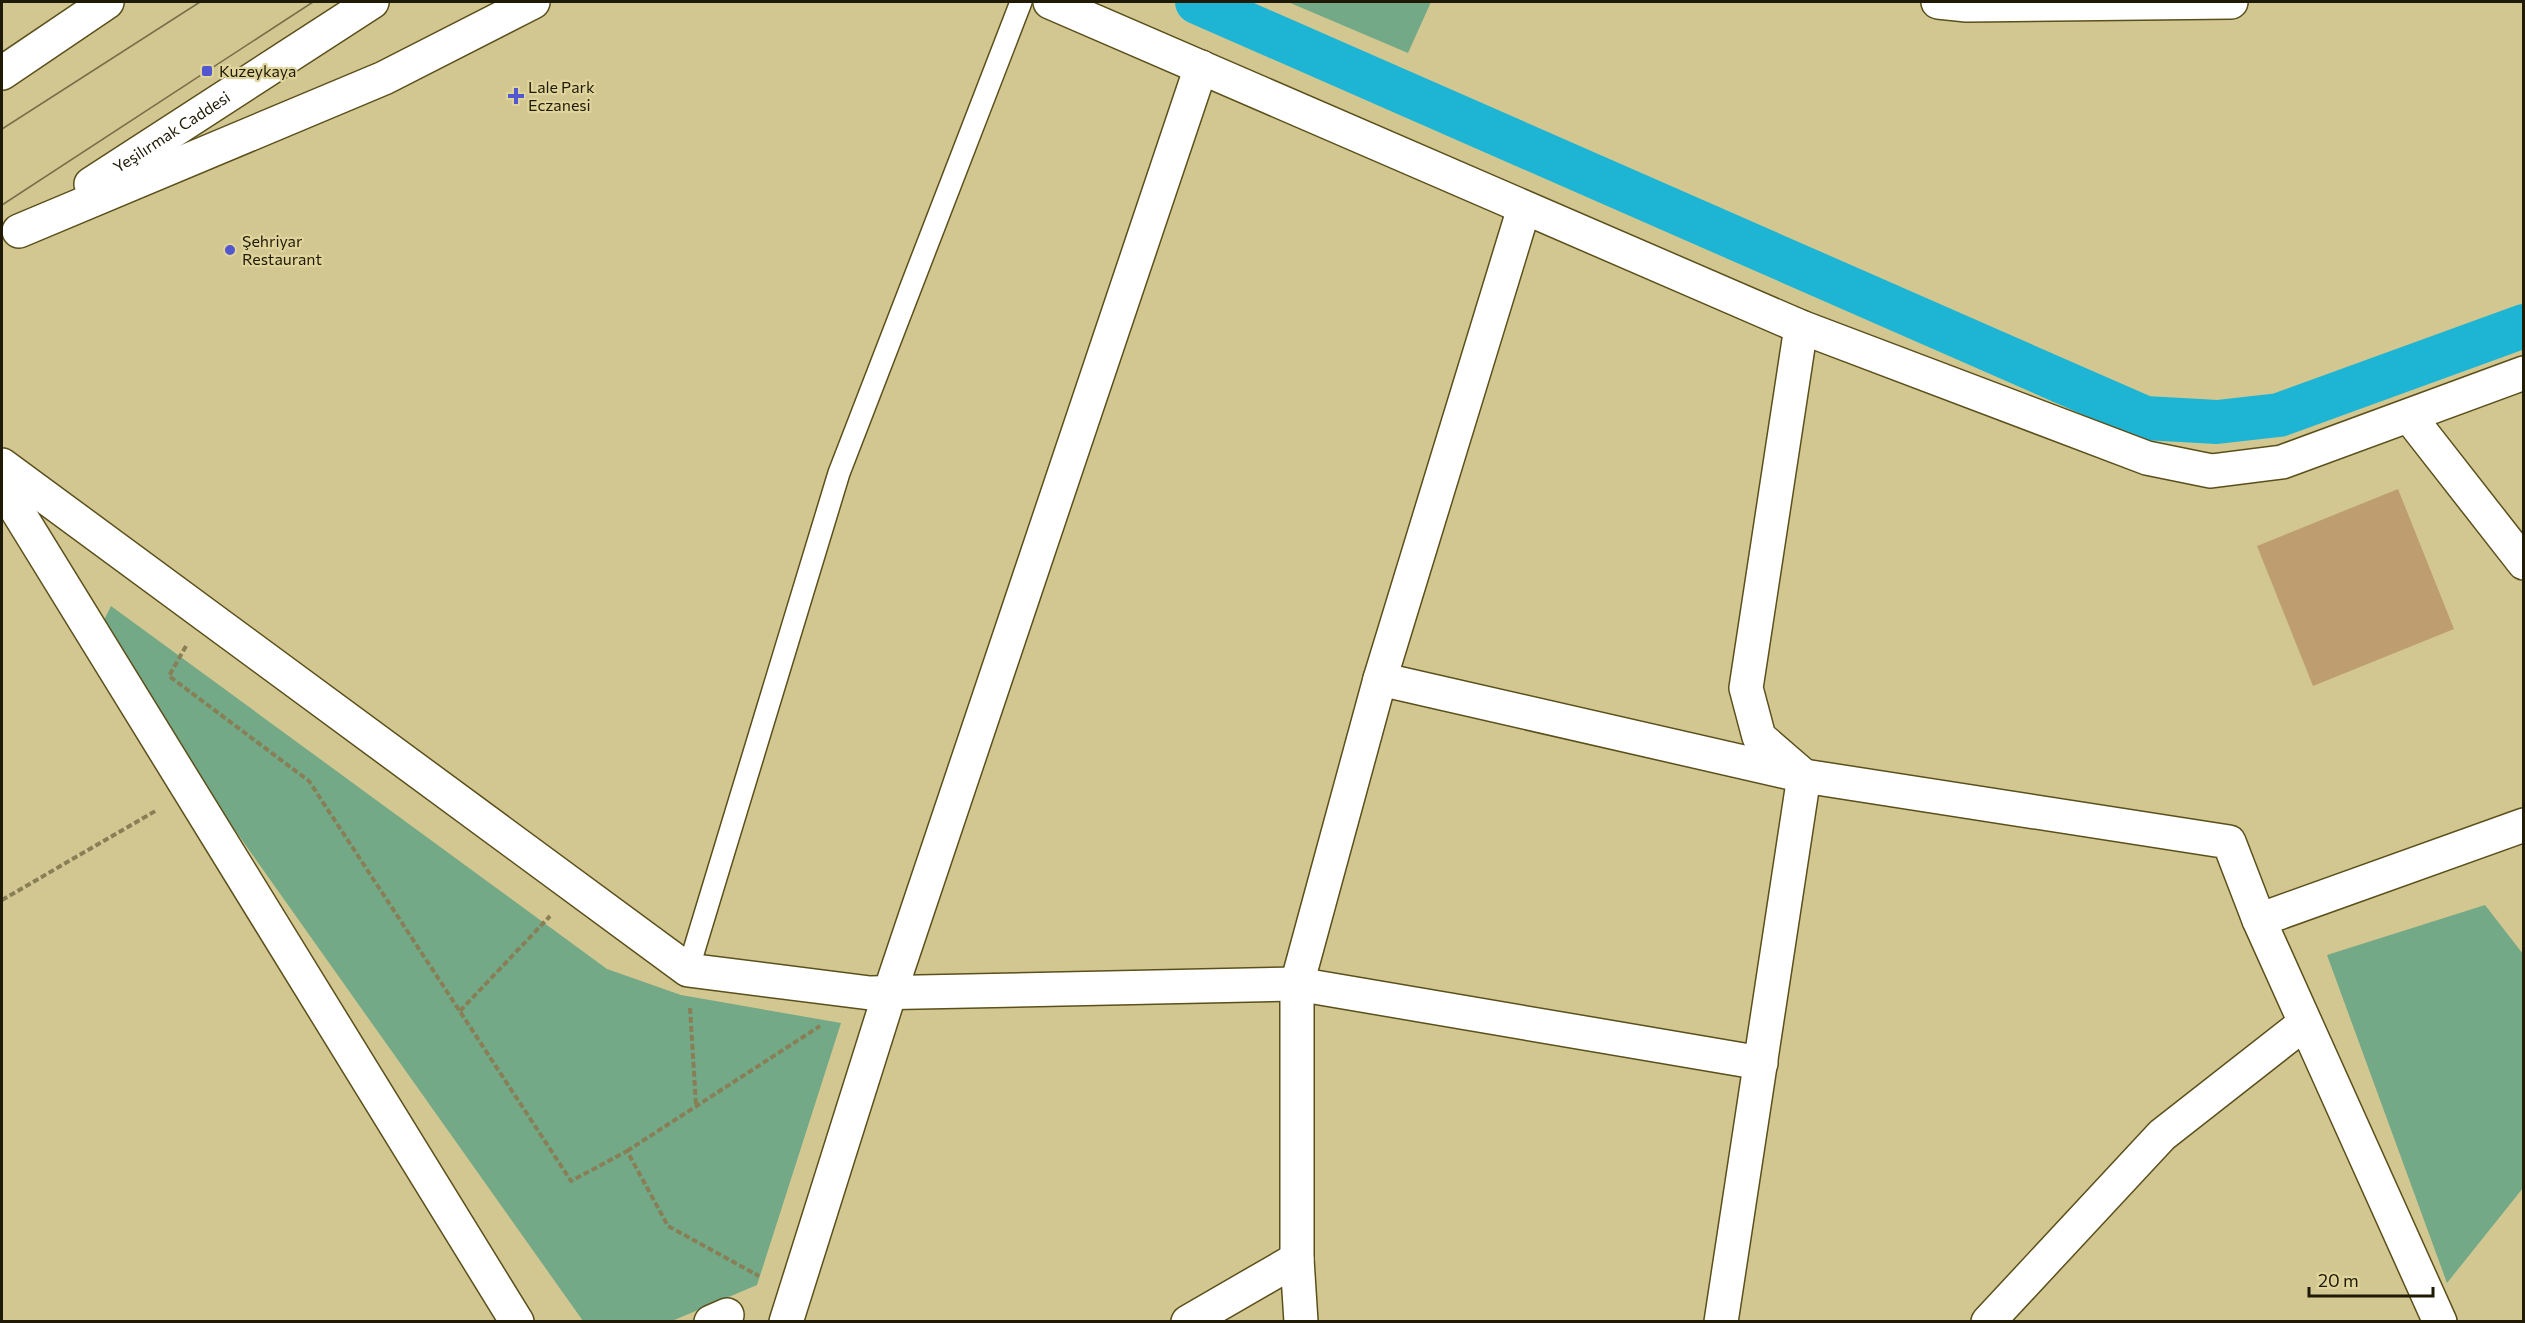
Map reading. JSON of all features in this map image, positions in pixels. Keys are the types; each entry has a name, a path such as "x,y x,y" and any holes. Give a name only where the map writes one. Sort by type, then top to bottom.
{"street":[{"path":"2,73 107,2"},
{"name":"Yeşilırmak Caddesi","path":"10,237 372,2"},
{"path":"10,237 384,78 533,2"},
{"path":"1050,2 1801,327 2147,458 2211,471 2282,462 2523,373"},
{"path":"1938,2 1967,5 2231,2"},
{"path":"790,1309 890,992 1201,67"},
{"path":"1301,1322 1297,1259 1297,984 1380,679 1524,208"},
{"path":"1801,327 1746,688 1759,737 1804,776"},
{"path":"2409,416 2523,563"},
{"path":"2,465 688,970 870,993 1297,984 1761,1063"},
{"path":"2,486 517,1322"},
{"path":"1380,679 1804,776 2229,842 2259,920 2440,1322"},
{"path":"1721,1322 1804,776"},
{"path":"2259,920 2523,825"},
{"path":"1988,1322 2162,1135 2305,1023"},
{"path":"1188,1322 1297,1259"}],"lane":[{"path":"688,970 839,473 1021,2"}],"path":[{"path":"203,613 170,676 309,781 571,1181 627,1150 822,1024"},
{"path":"2,900 190,791"},
{"path":"460,1011 576,888"},
{"path":"688,970 696,1106"},
{"path":"627,1150 669,1226 790,1309"}],"green space":[{"path":"1288,2 1431,2 1408,53"},
{"path":"111,606 607,969 681,995 841,1023 757,1285 672,1321 583,1321 210,795 93,642"},
{"path":"2485,905 2523,954 2523,1188 2447,1283 2327,955"}],"building":[{"path":"2398,489 2454,629 2313,686 2257,546"}],"waterway":[{"path":"1197,2 2145,418 2217,422 2279,415 2524,326"}],"tram line":[{"path":"2,129 200,2"},
{"path":"2,205 313,2"}],"place":[{"name":"Kuzeykaya","path":"207,71"},
{"name":"Lale Park Eczanesi","path":"516,96"},
{"name":"Şehriyar Restaurant","path":"230,250"}]}
